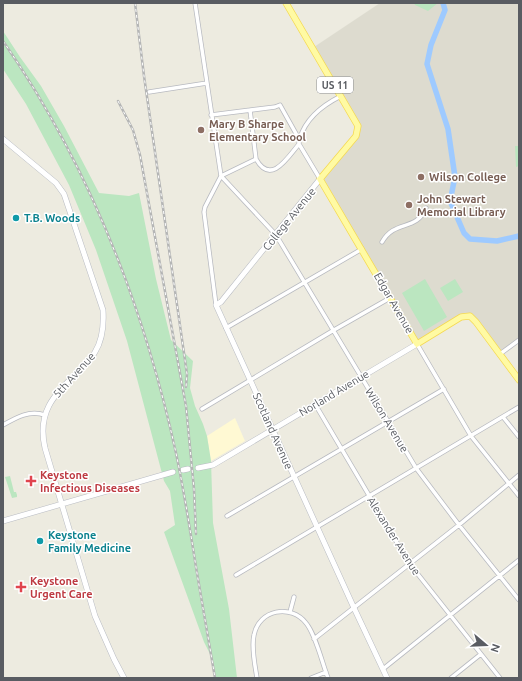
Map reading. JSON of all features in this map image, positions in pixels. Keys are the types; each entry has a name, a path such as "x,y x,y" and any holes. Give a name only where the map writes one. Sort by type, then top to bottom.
{"main road":[{"name":"US 11","path":"286,3 341,96"},
{"name":"College Avenue","path":"320,179 356,136 358,130 356,122 341,96"},
{"name":"Edgar Avenue","path":"320,179 418,344"},
{"name":"Norland Avenue","path":"418,344 461,317 470,316 500,354"},
{"path":"500,354 519,380"}],"street":[{"path":"195,3 221,176 256,158"},
{"path":"150,92 207,82"},
{"path":"250,110 256,158 260,165 265,169 276,170 299,144 304,129 314,114 328,102 341,96"},
{"path":"211,115 275,107 280,105 300,139"},
{"name":"5th Avenue","path":"3,139 56,183 64,194 103,310 103,332 96,351 55,394 49,404 43,427 44,441 95,616 124,678"},
{"name":"Edgar Avenue","path":"299,144 320,179"},
{"name":"Wilson Avenue","path":"221,176 276,234 416,468 519,600"},
{"name":"Scotland Avenue","path":"221,176 205,207 204,212 216,305 387,678"},
{"name":"College Avenue","path":"216,305 221,302 320,179"},
{"path":"382,242 386,234 392,230 417,220 426,208"},
{"path":"226,328 362,250"},
{"path":"202,409 390,298"},
{"path":"500,354 519,340"},
{"name":"Edgar Avenue","path":"418,344 471,436 519,496"},
{"name":"Norland Avenue","path":"198,468 213,465 361,376 418,344"},
{"path":"227,516 444,389"},
{"name":"Alexander Avenue","path":"315,404 409,563 500,678"},
{"path":"236,575 519,407"},
{"path":"3,425 25,414 37,413 45,415"},
{"path":"503,417 519,437"},
{"path":"3,521 173,472"},
{"path":"314,639 519,475"},
{"path":"382,669 519,560"},
{"path":"290,612 294,597"},
{"path":"257,678 253,641 257,625 269,614 280,611 290,612 298,616 310,628 328,678"},
{"path":"451,678 481,654"},
{"path":"311,678 326,672"}],"shaded area":[{"name":"Wilson College","path":"380,3 519,3 519,340 500,354 468,316 417,344 320,179 354,138 358,128 314,47"},
{"path":"235,418 245,441 211,461 207,436"}],"green space":[{"path":"414,3 438,3 428,11 415,5"},
{"path":"3,31 41,86 99,193 129,196 139,193 156,279 171,340 193,361 190,388 195,406 207,436 211,461 213,523 229,609 237,678 216,678 213,660 204,642 164,532 175,525 170,491 164,481 127,341 96,250 69,185 26,104 3,69"},
{"path":"515,146 519,146 519,166 516,167"},
{"path":"425,279 447,317 424,331 402,293"},
{"path":"455,279 463,292 448,301 440,288"},
{"path":"10,476 14,492 16,492 17,497 12,498 5,477"}],"waterway":[{"path":"443,3 445,10 431,45 427,64 448,129 455,177 450,201 464,233 470,239 497,241 519,236"}],"railway":[{"path":"135,3 144,76 187,374 186,387"},
{"path":"3,41 34,88 87,187 130,291 163,398 176,453 215,678"},
{"path":"118,101 133,130 140,155 186,406 194,489 196,534"}],"place":[{"name":"Mary B Sharpe Elementary School","path":"201,130"},
{"name":"Wilson College","path":"421,177"},
{"name":"John Stewart Memorial Library","path":"409,205"},
{"name":"T.B. Woods","path":"16,218"},
{"name":"Keystone Infectious Diseases","path":"31,481"},
{"name":"Keystone Family Medicine","path":"40,541"},
{"name":"Keystone Urgent Care","path":"21,587"}]}
